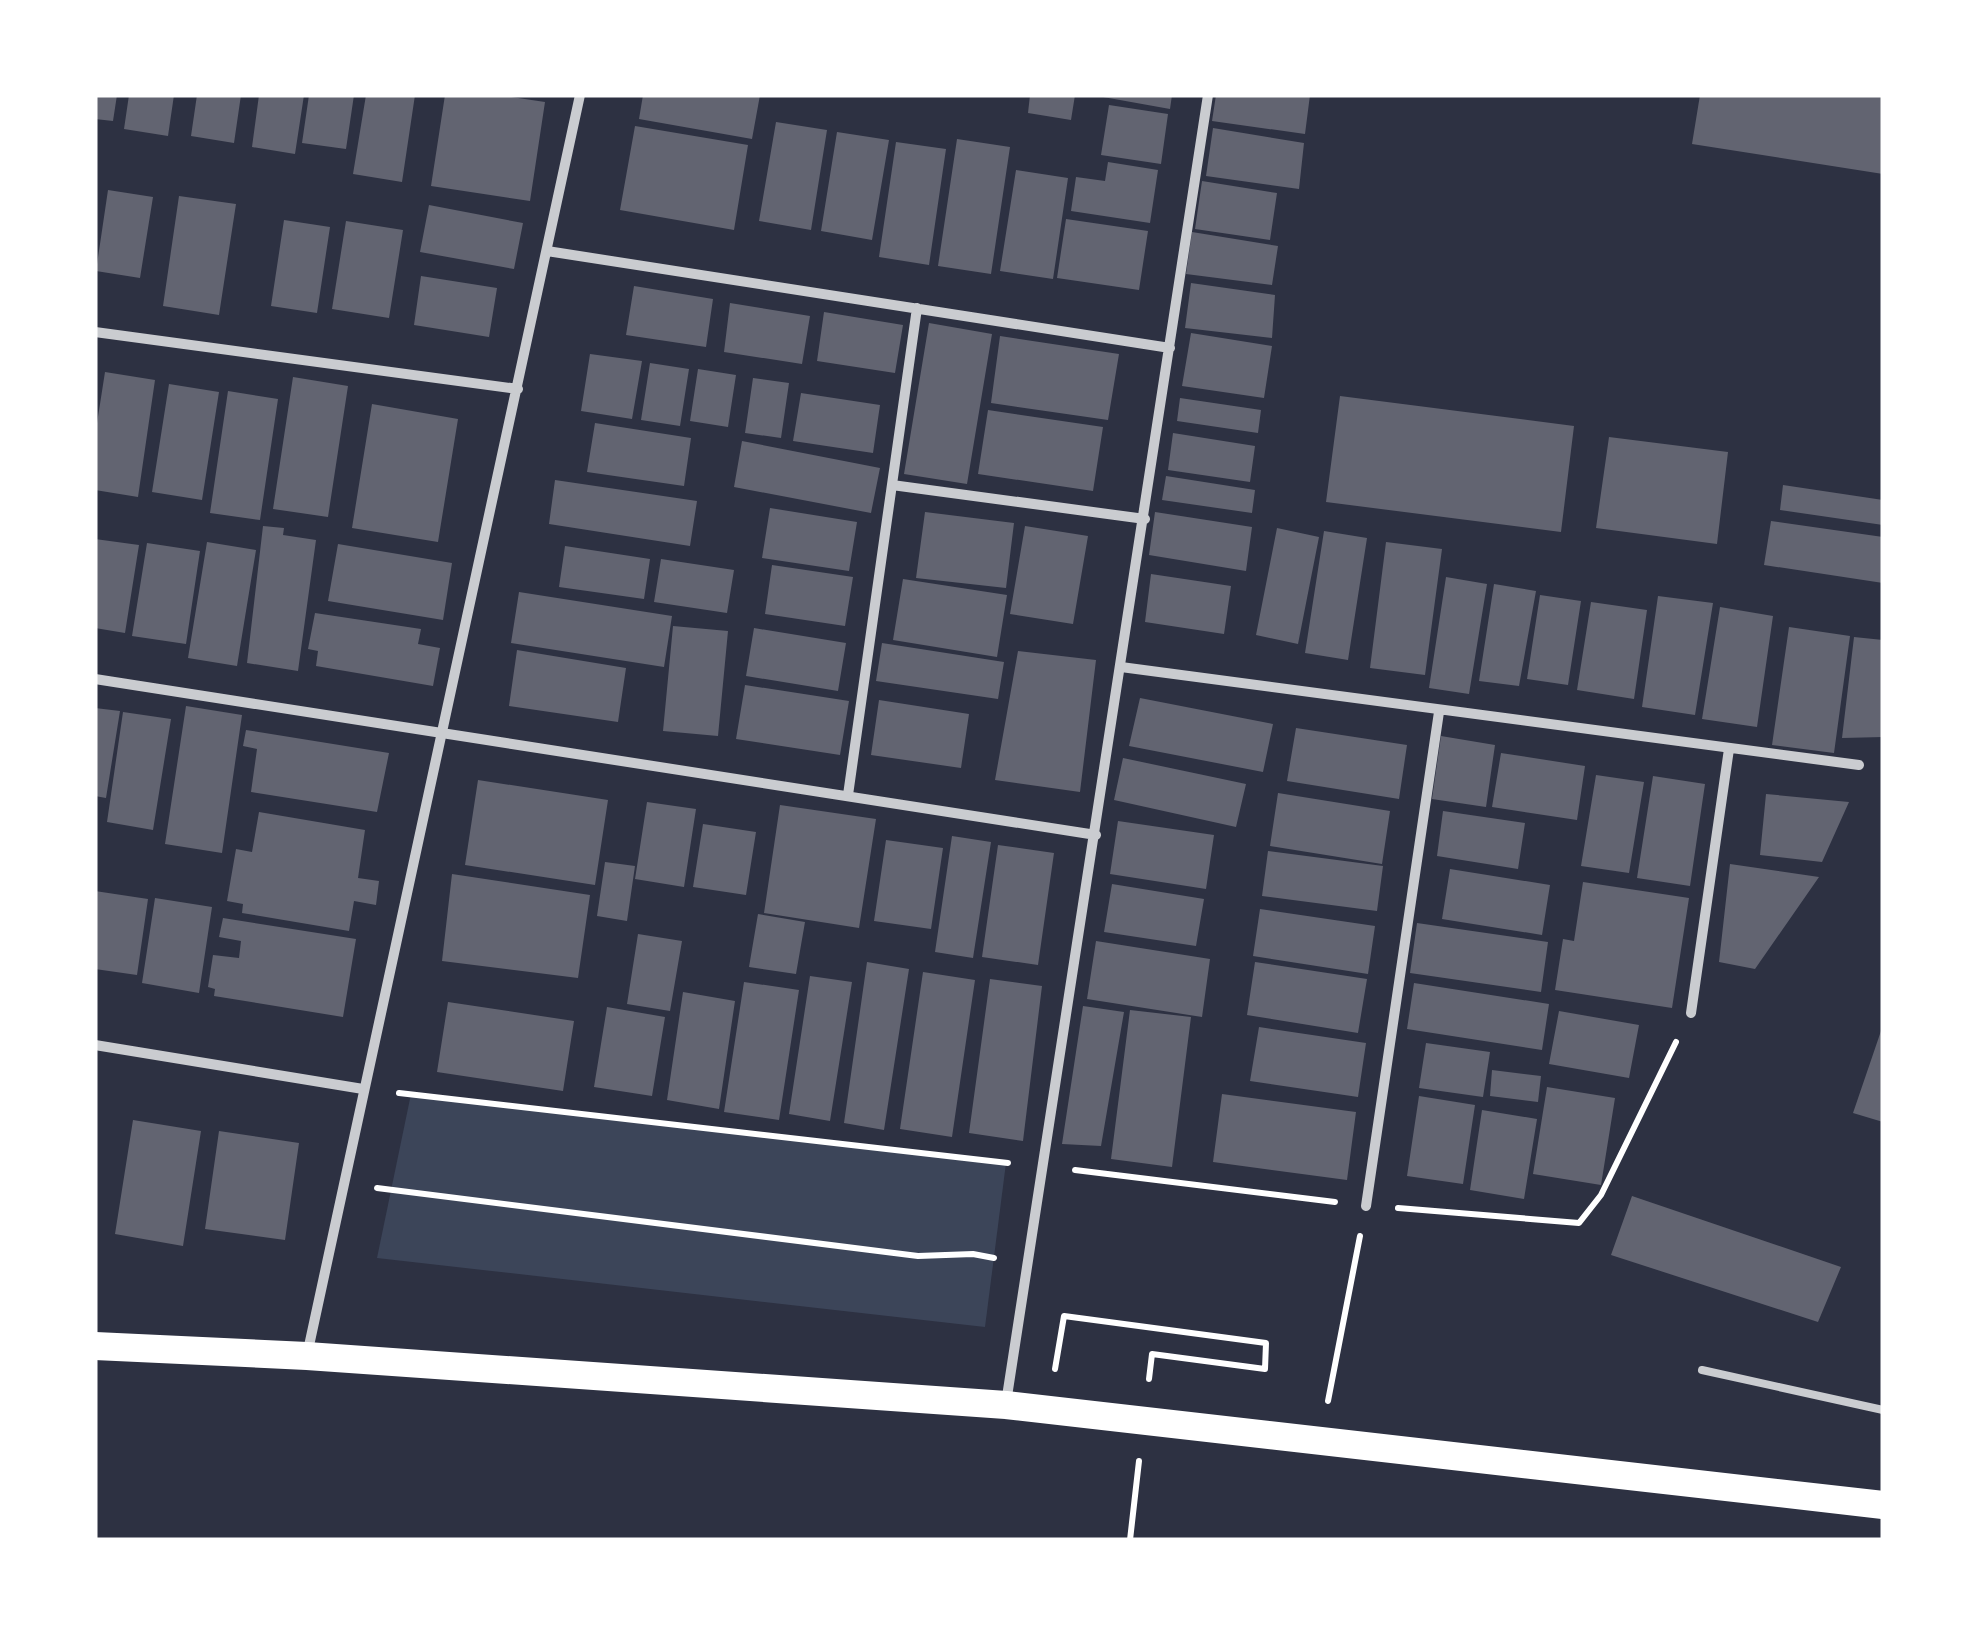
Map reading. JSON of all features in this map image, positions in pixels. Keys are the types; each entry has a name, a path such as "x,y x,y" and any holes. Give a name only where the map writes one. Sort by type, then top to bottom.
{"highway":[{"path":"95,1346 307,1356 1006,1405 1883,1506"}],"street":[{"path":"307,1356 580,95"},
{"path":"1006,1405 1208,95"},
{"path":"547,250 1170,348"},
{"path":"848,795 917,308"},
{"path":"95,332 518,389"},
{"path":"892,485 1145,519"},
{"path":"1122,667 1859,765"},
{"path":"95,679 1096,835"},
{"path":"1366,1206 1439,712"},
{"path":"1691,1013 1729,748"},
{"path":"95,1045 363,1089"}],"lane":[{"path":"1702,1370 1883,1410"}],"path":[{"path":"363,1089 1366,1206 1579,1223 1601,1195 1691,1013"},
{"path":"346,1184 898,1254 974,1254 1029,1264"},
{"path":"1320,1440 1366,1206"},
{"path":"1048,1409 1064,1316 1266,1343 1265,1369 1152,1354"}],"shaded area":[{"path":"411,1094 1006,1163 985,1327 377,1258"}],"building":[{"path":"95,95 117,95 113,121 95,119"},
{"path":"129,95 174,95 168,136 124,129"},
{"path":"197,95 241,95 234,143 191,136"},
{"path":"259,95 304,95 295,154 252,147"},
{"path":"309,95 354,95 346,149 302,143"},
{"path":"366,95 415,95 402,182 353,174"},
{"path":"445,95 497,95 545,102 530,201 431,186"},
{"path":"643,95 760,95 752,139 639,119"},
{"path":"1030,95 1075,95 1071,120 1028,113"},
{"path":"1092,95 1172,95 1170,109"},
{"path":"1216,95 1310,95 1305,134 1212,121"},
{"path":"1700,95 1883,95 1883,174 1692,144"},
{"path":"1109,105 1168,114 1161,164 1101,155"},
{"path":"776,122 827,130 811,230 759,221"},
{"path":"635,126 748,145 734,230 620,210"},
{"path":"1213,128 1304,143 1299,189 1206,176"},
{"path":"837,132 889,140 872,240 821,231"},
{"path":"957,139 1010,147 991,274 938,266"},
{"path":"896,142 946,149 929,265 879,257"},
{"path":"1108,162 1158,170 1150,223 1071,211 1076,177 1105,181"},
{"path":"1016,170 1068,178 1053,279 1000,271"},
{"path":"1202,181 1277,193 1270,240 1195,229"},
{"path":"108,190 153,197 140,278 96,271"},
{"path":"179,196 236,204 219,315 163,306"},
{"path":"429,205 523,223 514,269 420,252"},
{"path":"1066,219 1148,231 1139,290 1057,278"},
{"path":"284,220 330,227 317,313 271,306"},
{"path":"346,221 403,230 389,318 332,309"},
{"path":"1192,232 1278,246 1272,285 1186,274"},
{"path":"421,276 497,288 489,337 414,325"},
{"path":"1191,283 1275,295 1272,338 1185,328"},
{"path":"634,286 713,299 706,347 626,335"},
{"path":"730,303 810,316 802,364 724,352"},
{"path":"824,312 903,325 895,373 817,361"},
{"path":"929,323 992,334 967,484 904,474"},
{"path":"1191,333 1272,346 1264,398 1182,386"},
{"path":"1000,336 1119,354 1108,420 991,403"},
{"path":"590,354 642,361 632,419 581,411"},
{"path":"650,363 689,369 680,426 641,420"},
{"path":"698,369 736,375 728,427 690,421"},
{"path":"105,372 155,380 138,497 95,490 95,436"},
{"path":"293,377 348,386 328,517 273,509"},
{"path":"753,378 789,383 781,438 745,433"},
{"path":"169,384 219,392 202,500 152,492"},
{"path":"228,391 278,399 260,520 210,513"},
{"path":"801,393 880,405 873,453 793,441"},
{"path":"1340,396 1574,426 1561,532 1326,502"},
{"path":"1180,398 1261,410 1258,433 1177,421"},
{"path":"372,404 458,419 438,542 352,528"},
{"path":"988,410 1103,427 1093,491 978,474"},
{"path":"595,423 691,438 684,486 587,472"},
{"path":"1173,433 1255,446 1250,482 1168,470"},
{"path":"1609,437 1728,452 1717,544 1596,528"},
{"path":"742,441 880,468 871,513 734,487"},
{"path":"1166,476 1255,490 1252,513 1162,500"},
{"path":"555,480 697,501 690,546 549,524"},
{"path":"1783,485 1883,500 1883,525 1780,510"},
{"path":"770,508 857,522 849,571 762,558"},
{"path":"925,512 1014,523 1006,588 916,578"},
{"path":"1155,512 1252,527 1246,571 1149,555"},
{"path":"1771,521 1883,537 1883,583 1764,565"},
{"path":"263,526 284,528 283,535 316,540 298,671 247,663"},
{"path":"1025,526 1088,536 1073,624 1010,614"},
{"path":"1277,528 1319,537 1298,644 1256,635"},
{"path":"1324,531 1367,538 1348,660 1305,653"},
{"path":"95,539 139,545 125,633 95,628"},
{"path":"207,542 256,550 237,666 188,658"},
{"path":"1386,542 1442,549 1425,675 1370,668"},
{"path":"147,543 200,551 186,644 132,636"},
{"path":"338,544 452,563 443,620 328,601"},
{"path":"565,546 650,559 644,599 559,587"},
{"path":"661,559 734,570 727,613 654,602"},
{"path":"772,565 853,577 845,626 765,614"},
{"path":"1151,574 1231,586 1224,634 1145,622"},
{"path":"1446,577 1487,584 1469,694 1429,688"},
{"path":"903,579 1007,595 997,657 893,640"},
{"path":"1494,584 1536,591 1519,686 1479,681"},
{"path":"519,592 672,616 664,667 511,643"},
{"path":"1540,595 1581,601 1568,685 1527,679"},
{"path":"1658,596 1713,603 1695,715 1642,707"},
{"path":"1591,602 1647,610 1634,699 1577,690"},
{"path":"1720,607 1773,616 1757,727 1702,719"},
{"path":"315,613 421,629 418,644 440,648 433,686 316,666 318,651 308,649"},
{"path":"673,626 728,631 718,736 663,731"},
{"path":"1789,627 1850,636 1834,753 1772,745"},
{"path":"754,628 846,643 838,691 746,676"},
{"path":"1854,637 1883,640 1883,737 1842,738"},
{"path":"882,643 1004,662 998,699 876,681"},
{"path":"517,650 626,668 618,722 509,706"},
{"path":"1018,651 1096,660 1080,792 995,780"},
{"path":"745,685 849,701 840,755 736,739"},
{"path":"1140,698 1273,724 1263,772 1129,746"},
{"path":"879,700 969,714 961,768 871,755"},
{"path":"186,706 242,715 222,853 165,844"},
{"path":"95,708 120,711 106,798 95,796"},
{"path":"123,712 171,719 153,830 107,822"},
{"path":"1296,728 1407,745 1399,799 1287,781"},
{"path":"246,730 389,753 377,812 251,792 257,749 243,746"},
{"path":"1441,736 1495,745 1486,807 1432,799"},
{"path":"1501,753 1585,766 1577,820 1492,807"},
{"path":"1123,758 1246,784 1236,827 1114,800"},
{"path":"1596,775 1644,782 1629,873 1581,866"},
{"path":"1653,776 1705,784 1690,886 1637,878"},
{"path":"478,780 608,800 595,885 465,865"},
{"path":"1278,793 1390,811 1382,864 1270,846"},
{"path":"1766,794 1849,802 1822,862 1760,855"},
{"path":"647,802 696,809 684,887 635,879"},
{"path":"780,805 876,819 859,928 764,913"},
{"path":"1443,811 1525,823 1518,869 1437,856"},
{"path":"259,812 365,830 358,878 379,881 376,905 354,901 349,931 242,913 243,904 227,901 236,849 252,852"},
{"path":"1118,821 1214,835 1206,889 1110,874"},
{"path":"703,824 756,832 746,895 693,887"},
{"path":"952,836 991,842 973,958 935,952"},
{"path":"886,840 943,848 931,929 874,921"},
{"path":"998,845 1054,853 1038,965 982,957"},
{"path":"1268,851 1383,866 1377,911 1262,896"},
{"path":"605,862 635,866 627,921 597,916"},
{"path":"1730,864 1819,877 1755,969 1719,962"},
{"path":"1450,869 1550,885 1542,935 1442,919"},
{"path":"452,874 590,895 578,978 442,961"},
{"path":"1583,882 1689,898 1672,1008 1555,990 1563,939 1574,941"},
{"path":"1112,884 1204,899 1196,946 1104,932"},
{"path":"95,891 148,899 137,975 95,969"},
{"path":"155,898 212,907 199,993 142,983"},
{"path":"1260,909 1375,926 1368,974 1253,956"},
{"path":"758,914 805,922 796,974 749,967"},
{"path":"223,918 356,939 343,1017 214,996 215,989 208,987 213,955 239,958 241,941 219,937"},
{"path":"1417,923 1548,942 1541,992 1410,973"},
{"path":"638,934 682,941 670,1011 627,1004"},
{"path":"1096,941 1210,959 1202,1017 1087,999"},
{"path":"867,962 909,969 884,1130 844,1123"},
{"path":"1255,962 1367,979 1358,1033 1247,1015"},
{"path":"923,972 975,980 952,1137 900,1129"},
{"path":"810,976 852,982 830,1121 789,1114"},
{"path":"990,979 1042,986 1023,1141 969,1133"},
{"path":"744,982 799,990 779,1120 724,1112"},
{"path":"1414,983 1549,1004 1542,1050 1407,1029"},
{"path":"683,992 735,1001 719,1109 667,1100"},
{"path":"448,1002 574,1021 563,1091 437,1072"},
{"path":"1083,1006 1124,1012 1101,1146 1062,1144"},
{"path":"607,1007 665,1017 652,1096 594,1087"},
{"path":"1130,1010 1191,1017 1172,1167 1111,1159"},
{"path":"1559,1011 1639,1025 1629,1078 1549,1064"},
{"path":"1259,1027 1366,1043 1358,1097 1250,1081"},
{"path":"1883,1028 1883,1122 1853,1113"},
{"path":"1426,1043 1490,1052 1483,1097 1419,1088"},
{"path":"1492,1070 1541,1076 1538,1102 1490,1096"},
{"path":"1547,1087 1615,1098 1601,1185 1533,1174"},
{"path":"1222,1094 1356,1112 1347,1180 1213,1162"},
{"path":"1419,1096 1475,1105 1463,1184 1407,1176"},
{"path":"1482,1110 1537,1119 1524,1199 1470,1190"},
{"path":"133,1120 201,1131 183,1246 115,1234"},
{"path":"219,1131 299,1143 285,1240 205,1229"},
{"path":"1632,1196 1841,1267 1818,1322 1611,1255"}]}
